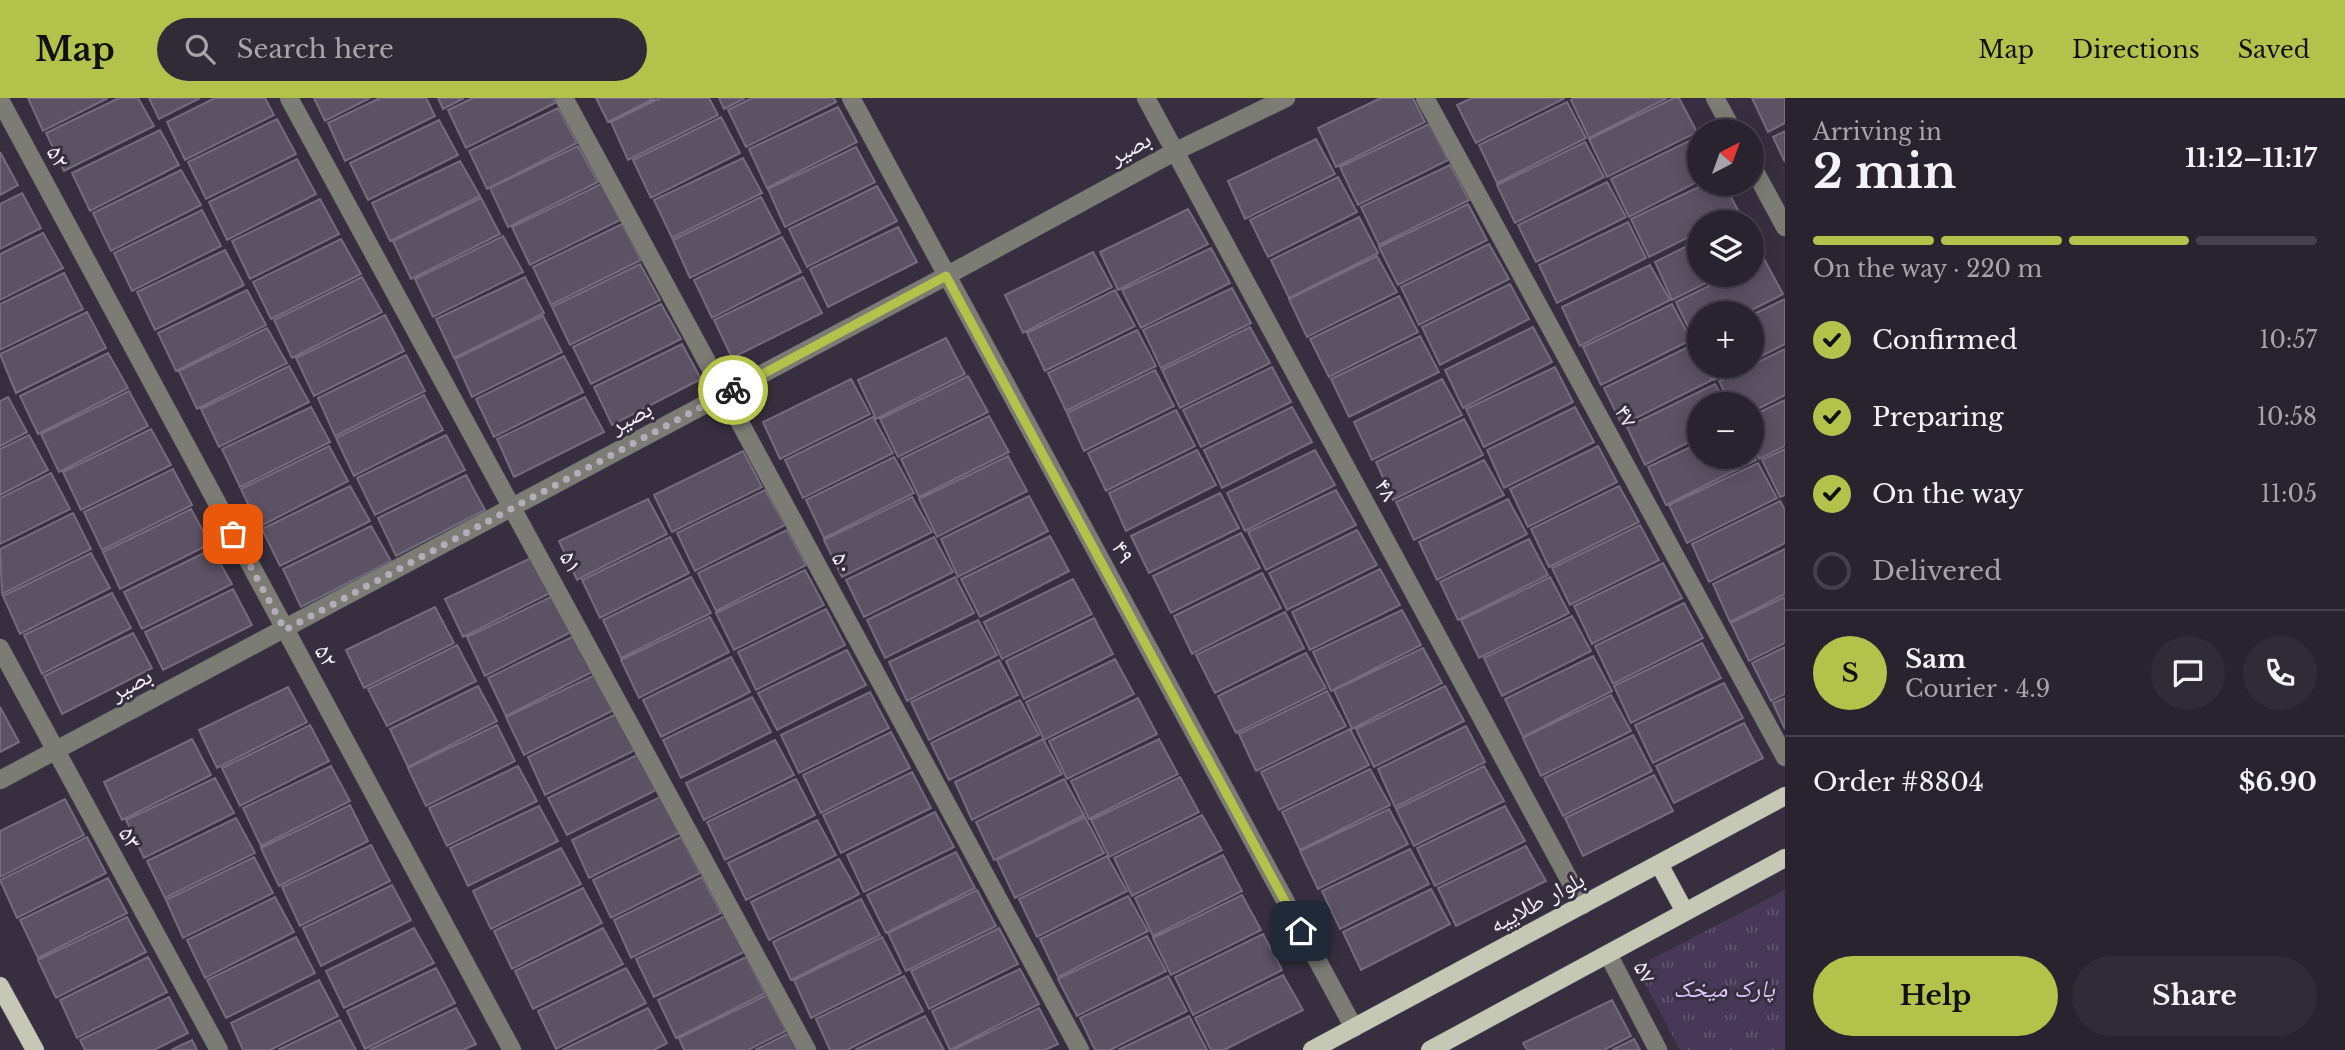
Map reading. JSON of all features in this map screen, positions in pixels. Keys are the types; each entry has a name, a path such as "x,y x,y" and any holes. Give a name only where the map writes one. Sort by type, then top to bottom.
{"main road":[{"name":"بلوار طلاییه","path":"1312,1050 1785,796"},
{"path":"1430,1050 1785,858"},
{"path":"1659,864 1685,912"},
{"path":"0,986 35,1050"}],"street":[{"name":"۵۱","path":"289,98 807,1050"},
{"name":"۵۰","path":"564,98 1080,1050"},
{"name":"۴۹","path":"851,98 1354,1028"},
{"name":"۴۸","path":"1146,98 1583,905"},
{"name":"بصیر","path":"0,780 285,630 1174,152 1286,98"},
{"name":"۴۷","path":"1425,98 1785,757"},
{"path":"1715,98 1726,119"},
{"name":"۵۲","path":"0,100 512,1050"},
{"path":"1764,188 1785,227"},
{"name":"۵۳","path":"0,648 219,1050"},
{"name":"۵۷","path":"1608,954 1658,1050"}],"green space":[{"name":"پارک میخک","path":"1785,890 1785,1050 1680,1050 1636,967"}],"building":[{"path":"28,98 108,98 43,131"},
{"path":"119,98 138,98 154,126 64,171 46,133"},
{"path":"149,98 200,98 159,119"},
{"path":"215,98 265,98 274,115 185,160 167,122"},
{"path":"314,98 370,98 325,121"},
{"path":"380,98 426,98 435,116 345,161 328,123"},
{"path":"438,98 464,98 443,109"},
{"path":"473,98 553,98 555,103 466,148 448,110"},
{"path":"596,98 655,98 608,122"},
{"path":"660,98 709,98 718,115 628,160 611,122"},
{"path":"719,98 745,98 724,109"},
{"path":"752,98 834,98 836,102 746,147 728,110"},
{"path":"1381,98 1413,98 1425,122 1336,167 1318,128"},
{"path":"1472,98 1565,98 1476,143 1457,105"},
{"path":"1667,98 1589,138 1571,100"},
{"path":"1674,98 1679,98 1690,119 1687,119 1687,137 1607,177 1589,139"},
{"path":"1752,98 1785,98 1785,123 1768,132"},
{"path":"1567,102 1586,138 1497,183 1479,145"},
{"path":"838,107 857,142 767,188 749,149"},
{"path":"558,108 577,143 487,189 469,151"},
{"path":"721,117 740,153 651,198 633,160"},
{"path":"277,119 296,154 206,199 188,162"},
{"path":"439,120 458,155 368,200 350,163"},
{"path":"1429,124 1448,160 1358,205 1340,167"},
{"path":"160,130 179,165 90,211 72,173"},
{"path":"1785,131 1785,162 1773,137"},
{"path":"1316,139 1335,174 1245,219 1228,181"},
{"path":"1585,142 1604,177 1515,223 1497,185"},
{"path":"1687,142 1687,187 1629,217 1611,179"},
{"path":"578,146 598,182 508,227 490,188"},
{"path":"856,147 875,182 785,227 768,189"},
{"path":"0,152 18,185 0,195"},
{"path":"743,158 762,193 672,238 654,200"},
{"path":"297,159 316,194 227,240 209,202"},
{"path":"460,161 480,196 390,241 372,203"},
{"path":"1450,165 1469,200 1379,245 1361,207"},
{"path":"181,170 201,205 111,251 93,213"},
{"path":"1338,177 1357,212 1268,257 1250,220"},
{"path":"1607,182 1626,217 1536,262 1518,225"},
{"path":"601,184 620,220 530,265 512,227"},
{"path":"877,186 897,221 807,267 789,229"},
{"path":"22,193 41,228 0,249 0,204"},
{"path":"1687,193 1687,196 1730,196 1738,210 1687,210 1687,238 1649,257 1631,219"},
{"path":"761,197 780,233 690,278 673,240"},
{"path":"481,198 500,234 411,279 393,241"},
{"path":"320,199 339,234 250,279 232,241"},
{"path":"1468,204 1487,240 1398,285 1379,247"},
{"path":"1188,209 1208,244 1118,290 1100,252"},
{"path":"202,210 221,246 132,291 114,253"},
{"path":"1359,217 1378,253 1289,298 1271,260"},
{"path":"1628,222 1646,258 1557,303 1539,265"},
{"path":"622,224 641,260 551,305 533,267"},
{"path":"898,227 917,262 828,307 810,269"},
{"path":"43,233 63,268 0,300 0,254"},
{"path":"503,236 523,272 433,317 415,279"},
{"path":"782,237 801,272 712,318 694,280"},
{"path":"341,239 361,274 271,319 253,282"},
{"path":"1489,244 1509,279 1419,325 1401,287"},
{"path":"1687,246 1687,287 1698,287 1672,300 1655,262"},
{"path":"1211,248 1230,283 1141,328 1122,290"},
{"path":"225,250 244,285 155,330 137,292"},
{"path":"1093,252 1112,287 1023,333 1005,295"},
{"path":"1377,256 1397,292 1307,337 1289,299"},
{"path":"1764,259 1783,294 1764,304 1764,301 1687,301 1687,325 1676,302 1707,287 1764,287"},
{"path":"640,264 660,300 570,345 552,307"},
{"path":"1650,265 1670,300 1580,346 1562,307"},
{"path":"64,273 83,309 0,350 0,304"},
{"path":"362,277 382,312 292,358 274,320"},
{"path":"525,277 544,313 454,358 436,319"},
{"path":"803,277 822,313 732,358 714,320"},
{"path":"1510,284 1529,319 1440,365 1422,327"},
{"path":"1232,288 1251,323 1161,368 1143,330"},
{"path":"247,290 266,325 176,371 158,333"},
{"path":"1115,290 1135,326 1045,371 1027,333"},
{"path":"1399,296 1418,332 1329,377 1310,339"},
{"path":"1785,299 1785,344 1764,355 1764,309"},
{"path":"661,304 681,339 591,384 573,347"},
{"path":"1672,304 1687,332 1687,342 1601,385 1583,347"},
{"path":"87,312 106,348 16,393 0,354"},
{"path":"385,315 404,351 314,396 296,358"},
{"path":"543,316 562,352 472,397 455,359"},
{"path":"1250,327 1270,363 1180,408 1162,370"},
{"path":"1533,327 1552,362 1463,408 1445,370"},
{"path":"267,328 287,363 197,409 179,371"},
{"path":"1137,330 1156,366 1066,411 1048,373"},
{"path":"1420,336 1439,372 1349,417 1331,379"},
{"path":"946,338 965,374 876,419 858,380"},
{"path":"682,344 701,379 612,425 594,387"},
{"path":"1687,347 1687,378 1712,380 1622,425 1604,388"},
{"path":"1785,349 1785,395 1764,406 1764,392 1724,392 1719,381 1725,378 1764,378 1764,359"},
{"path":"108,353 128,388 38,434 20,396"},
{"path":"406,355 425,391 335,436 318,398"},
{"path":"564,356 583,392 494,437 476,399"},
{"path":"289,366 309,402 219,447 201,409"},
{"path":"1272,367 1291,402 1201,447 1183,410"},
{"path":"1555,367 1573,402 1484,447 1466,409"},
{"path":"1155,370 1174,406 1084,451 1067,413"},
{"path":"968,376 988,412 898,457 880,419"},
{"path":"851,379 870,414 780,459 763,422"},
{"path":"1442,379 1462,415 1372,460 1354,422"},
{"path":"1715,384 1719,392 1699,392"},
{"path":"129,391 148,426 59,472 41,434"},
{"path":"424,395 443,430 354,476 336,438"},
{"path":"8,397 27,432 0,446 0,401"},
{"path":"585,397 604,432 514,477 497,439"},
{"path":"1687,398 1687,443 1645,465 1627,427"},
{"path":"1785,400 1785,446 1764,456 1764,410"},
{"path":"311,407 330,442 240,487 222,449"},
{"path":"1292,407 1312,442 1222,488 1204,450"},
{"path":"1575,407 1594,442 1504,488 1487,450"},
{"path":"1176,410 1195,446 1106,491 1088,453"},
{"path":"989,416 1009,452 919,497 901,459"},
{"path":"873,417 893,453 803,498 785,460"},
{"path":"1464,419 1483,455 1393,500 1376,462"},
{"path":"151,429 171,465 81,510 63,472"},
{"path":"29,435 48,470 0,495 0,449"},
{"path":"446,435 465,470 375,515 357,478"},
{"path":"329,446 348,481 259,527 241,489"},
{"path":"1598,446 1617,482 1528,527 1510,489"},
{"path":"1687,449 1687,469 1738,469 1666,505 1648,467"},
{"path":"1785,449 1785,495 1780,497 1764,459"},
{"path":"1197,450 1216,485 1126,531 1109,493"},
{"path":"1315,450 1335,485 1245,531 1227,493"},
{"path":"743,451 762,487 672,532 654,495"},
{"path":"1008,456 1027,491 937,537 919,499"},
{"path":"894,457 914,493 824,538 806,500"},
{"path":"1484,460 1504,495 1414,540 1396,502"},
{"path":"173,469 192,505 102,550 84,512"},
{"path":"1745,469 1761,469 1777,498 1687,543 1669,505"},
{"path":"51,473 70,509 0,544 0,498"},
{"path":"466,475 485,510 396,556 378,518"},
{"path":"350,486 370,521 280,566 262,529"},
{"path":"1619,486 1639,522 1549,567 1531,529"},
{"path":"765,490 785,525 695,571 677,533"},
{"path":"1336,490 1356,525 1266,570 1248,532"},
{"path":"1220,493 1239,528 1149,573 1131,536"},
{"path":"1029,496 1048,531 958,577 941,539"},
{"path":"912,497 932,532 842,577 824,540"},
{"path":"648,499 667,534 577,580 559,541"},
{"path":"1508,499 1527,534 1437,580 1419,542"},
{"path":"1780,501 1785,510 1785,543 1709,582 1692,544"},
{"path":"191,509 210,544 120,589 103,552"},
{"path":"73,513 91,549 2,594 0,549"},
{"path":"1640,525 1659,560 1570,605 1552,568"},
{"path":"371,526 391,561 301,607 283,569"},
{"path":"787,530 806,565 716,611 698,573"},
{"path":"1357,530 1377,565 1287,610 1269,573"},
{"path":"1241,533 1260,568 1171,613 1153,576"},
{"path":"1050,536 1069,571 980,617 961,579"},
{"path":"670,537 689,573 600,618 582,580"},
{"path":"934,537 953,572 864,617 846,580"},
{"path":"1529,539 1548,575 1458,620 1440,582"},
{"path":"212,549 232,584 142,629 124,592"},
{"path":"1785,549 1785,594 1730,622 1713,584"},
{"path":"91,553 110,588 20,634 3,596"},
{"path":"533,557 552,592 463,637 445,599"},
{"path":"1663,563 1682,598 1592,644 1574,606"},
{"path":"1380,569 1400,605 1310,650 1292,612"},
{"path":"805,570 824,605 734,650 716,613"},
{"path":"1262,573 1281,608 1192,654 1174,616"},
{"path":"691,577 711,613 621,658 603,620"},
{"path":"955,577 974,613 885,658 867,620"},
{"path":"1550,577 1569,613 1479,658 1461,620"},
{"path":"1073,579 1092,614 1002,659 984,622"},
{"path":"233,589 252,625 163,670 145,632"},
{"path":"112,593 131,628 42,674 24,635"},
{"path":"555,595 575,630 485,676 467,637"},
{"path":"1785,597 1785,643 1749,661 1731,623"},
{"path":"1684,603 1703,638 1613,684 1595,646"},
{"path":"435,607 454,643 364,688 346,650"},
{"path":"826,609 845,645 756,690 738,652"},
{"path":"1402,610 1421,645 1331,691 1313,652"},
{"path":"1285,612 1304,648 1215,693 1196,655"},
{"path":"1572,616 1591,651 1502,696 1484,658"},
{"path":"710,617 729,652 639,698 621,660"},
{"path":"1094,618 1113,654 1024,699 1006,661"},
{"path":"978,620 997,655 907,701 889,662"},
{"path":"133,633 152,668 62,714 44,676"},
{"path":"576,635 596,670 506,716 488,678"},
{"path":"1702,643 1721,678 1631,723 1614,686"},
{"path":"457,645 476,681 387,726 368,689"},
{"path":"1785,647 1785,694 1771,701 1752,663"},
{"path":"1423,648 1442,683 1352,729 1334,690"},
{"path":"847,650 866,685 777,730 758,693"},
{"path":"1306,653 1326,688 1236,733 1218,696"},
{"path":"1593,656 1612,691 1523,737 1505,699"},
{"path":"731,657 750,692 661,737 643,700"},
{"path":"1115,659 1134,694 1044,740 1026,702"},
{"path":"999,660 1018,695 929,740 911,702"},
{"path":"595,675 614,710 524,755 506,717"},
{"path":"1724,683 1743,718 1653,763 1635,725"},
{"path":"478,686 497,721 408,767 390,729"},
{"path":"1445,686 1464,721 1374,767 1356,729"},
{"path":"288,687 307,722 217,768 199,730"},
{"path":"1327,691 1346,726 1256,771 1239,734"},
{"path":"870,692 889,728 799,773 781,735"},
{"path":"1611,695 1631,731 1541,776 1523,738"},
{"path":"752,697 771,732 681,778 663,740"},
{"path":"1138,698 1157,734 1067,779 1049,741"},
{"path":"1785,698 1785,729 1773,703"},
{"path":"1020,700 1039,735 949,780 931,743"},
{"path":"0,707 19,742 0,752"},
{"path":"616,714 635,750 545,795 528,757"},
{"path":"1744,723 1763,758 1674,803 1656,766"},
{"path":"310,725 329,761 240,806 222,768"},
{"path":"497,725 515,761 426,806 408,768"},
{"path":"1466,726 1485,762 1395,807 1378,769"},
{"path":"1350,729 1369,765 1279,810 1261,772"},
{"path":"891,732 910,768 821,813 803,775"},
{"path":"1633,735 1652,771 1563,816 1544,778"},
{"path":"192,739 211,775 122,820 104,782"},
{"path":"1043,739 1062,774 972,820 955,782"},
{"path":"1159,739 1178,774 1089,819 1071,781"},
{"path":"775,740 794,775 704,820 686,783"},
{"path":"637,755 656,790 567,835 548,798"},
{"path":"331,766 350,801 261,846 243,808"},
{"path":"518,766 537,801 447,846 429,808"},
{"path":"1484,766 1504,801 1414,846 1396,809"},
{"path":"1370,769 1390,805 1300,850 1282,812"},
{"path":"912,772 931,808 841,853 823,815"},
{"path":"1654,775 1673,811 1583,856 1565,818"},
{"path":"1180,777 1199,812 1109,857 1091,820"},
{"path":"215,778 234,813 144,858 126,820"},
{"path":"796,779 815,815 725,860 707,822"},
{"path":"1064,779 1084,815 994,860 976,822"},
{"path":"660,797 679,833 589,878 572,840"},
{"path":"65,799 84,835 0,877 0,831"},
{"path":"350,805 368,841 279,886 261,848"},
{"path":"539,806 558,841 468,886 450,848"},
{"path":"1505,806 1525,841 1435,886 1417,848"},
{"path":"1389,809 1408,844 1318,889 1300,851"},
{"path":"935,812 954,847 864,892 847,855"},
{"path":"1202,815 1222,850 1132,896 1114,858"},
{"path":"1085,817 1104,853 1015,898 997,860"},
{"path":"236,818 255,853 165,898 147,861"},
{"path":"817,820 836,855 746,900 728,863"},
{"path":"87,837 106,873 17,918 0,880"},
{"path":"681,837 700,873 611,918 593,880"},
{"path":"371,845 390,881 300,926 282,887"},
{"path":"1526,846 1546,881 1456,926 1438,888"},
{"path":"561,848 581,884 491,929 473,891"},
{"path":"1410,849 1429,884 1340,929 1322,891"},
{"path":"956,852 975,888 886,933 867,895"},
{"path":"1223,855 1242,891 1153,936 1135,898"},
{"path":"1107,856 1127,891 1037,937 1019,899"},
{"path":"254,857 273,893 183,938 166,900"},
{"path":"839,859 859,894 769,940 751,902"},
{"path":"702,877 721,913 631,958 614,920"},
{"path":"108,878 127,913 38,958 20,920"},
{"path":"392,885 411,920 321,966 303,928"},
{"path":"583,888 602,923 512,969 494,931"},
{"path":"1431,889 1450,924 1361,970 1343,932"},
{"path":"977,890 996,926 906,971 888,933"},
{"path":"1242,895 1261,930 1171,975 1153,938"},
{"path":"1128,896 1148,931 1058,977 1040,939"},
{"path":"275,897 294,932 205,978 187,940"},
{"path":"861,899 880,935 791,980 773,942"},
{"path":"725,916 744,952 654,997 636,959"},
{"path":"127,917 146,952 56,998 38,960"},
{"path":"414,928 434,963 344,1008 326,971"},
{"path":"603,928 623,964 533,1009 515,971"},
{"path":"999,928 1018,964 929,1009 911,971"},
{"path":"1263,934 1282,970 1193,1015 1175,977"},
{"path":"1147,936 1166,971 1077,1016 1058,979"},
{"path":"296,937 315,973 226,1018 207,980"},
{"path":"882,937 901,973 811,1018 794,980"},
{"path":"148,957 167,992 77,1038 60,1000"},
{"path":"746,957 765,993 676,1038 658,1000"},
{"path":"436,968 455,1003 365,1049 347,1011"},
{"path":"626,968 646,1003 556,1049 538,1011"},
{"path":"1020,969 1039,1004 950,1050 932,1011"},
{"path":"1283,975 1303,1010 1224,1050 1211,1050 1195,1018"},
{"path":"904,976 923,1011 847,1050 830,1050 816,1019"},
{"path":"1168,976 1187,1011 1110,1050 1095,1050 1080,1018"},
{"path":"319,980 338,1016 270,1050 243,1050 231,1023"},
{"path":"767,995 786,1031 748,1050 684,1050 679,1038"},
{"path":"169,997 188,1033 154,1050 85,1050 80,1040"},
{"path":"1612,1000 1631,1036 1604,1050 1527,1050 1523,1043"},
{"path":"456,1008 476,1044 463,1050 369,1050"},
{"path":"648,1008 667,1043 654,1050 562,1050"},
{"path":"1039,1008 1058,1044 1045,1050 953,1050"},
{"path":"925,1016 944,1050 855,1050"},
{"path":"1189,1016 1207,1050 1118,1050"},
{"path":"340,1020 356,1050 278,1050"},
{"path":"789,1033 798,1050 755,1050"},
{"path":"1634,1039 1640,1050 1612,1050"},
{"path":"192,1040 197,1050 171,1050"}],"way so far":[{"path":"233,534 285,630 733,390"}],"route":[{"path":"733,390 946,276 1301,931"}]}
